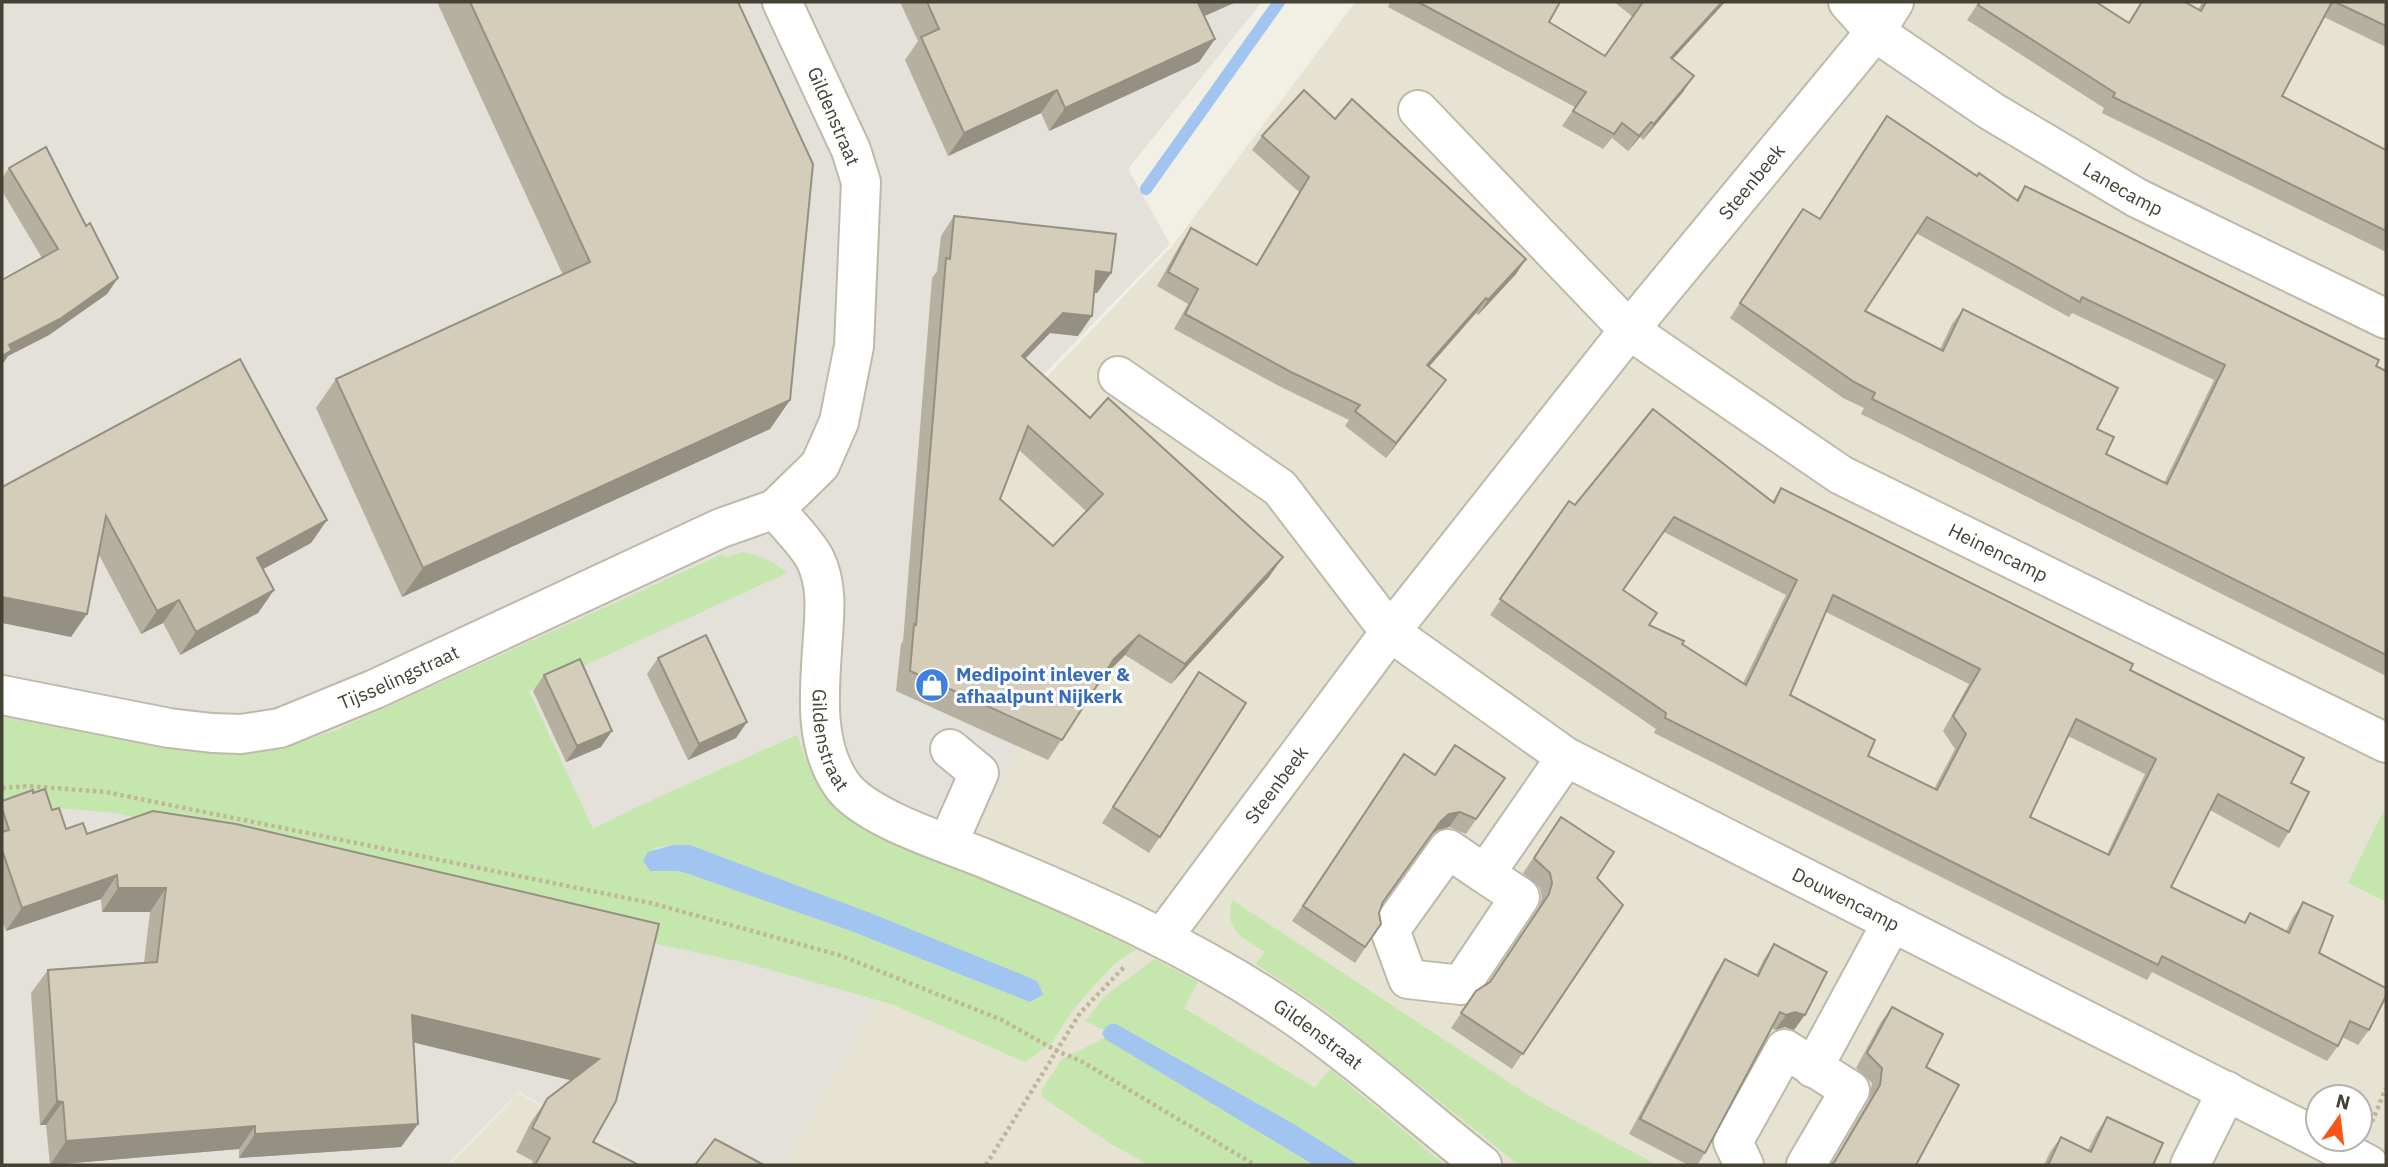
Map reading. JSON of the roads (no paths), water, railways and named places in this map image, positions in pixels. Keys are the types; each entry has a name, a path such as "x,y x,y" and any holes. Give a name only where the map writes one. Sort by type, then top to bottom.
{"street":[{"name":"Gildenstraat","path":"782,2 851,150 861,182 854,346 839,422 820,465 775,509 815,558 826,596 819,692 824,751 842,786 874,813 1082,898 1162,938 1294,1016 1348,1055 1482,1165"},
{"path":"1848,2 1885,17"},
{"name":"Lanecamp","path":"1885,17 1991,111 2137,198 2386,318"},
{"name":"Steenbeek","path":"1162,938 1390,632 1629,330 1885,17"},
{"path":"1418,110 1629,330"},
{"name":"Heinencamp","path":"1629,330 1841,475 2386,743"},
{"path":"1118,376 1280,488 1390,632"},
{"name":"Tijsselingstraat","path":"2,695 169,728 241,734 280,729 375,689 721,528 775,509"},
{"name":"Douwencamp","path":"1390,632 1566,757 2304,1131"},
{"path":"947,843 979,773 950,749"},
{"path":"1485,874 1566,757"},
{"path":"1813,1068 1892,922"},
{"path":"1744,1165 1733,1142 1785,1049 1850,1090 1806,1165"},
{"path":"2190,1165 2227,1091"},
{"name":"Douwencamp","path":"2346,1153 2369,1165"}],"water":[{"path":"673,845 690,845 873,914 1033,979 1038,982 1043,995 1030,1002 851,931 689,874 678,871 650,871 643,861 648,852"},
{"path":"1111,1024 1116,1024 1292,1123 1359,1165 1314,1165 1105,1039 1102,1033"}],"waterway":[{"path":"1146,189 1279,2"}],"place":[{"name":"Medipoint inlever & afhaalpunt Nijkerk","path":"932,685"}]}
